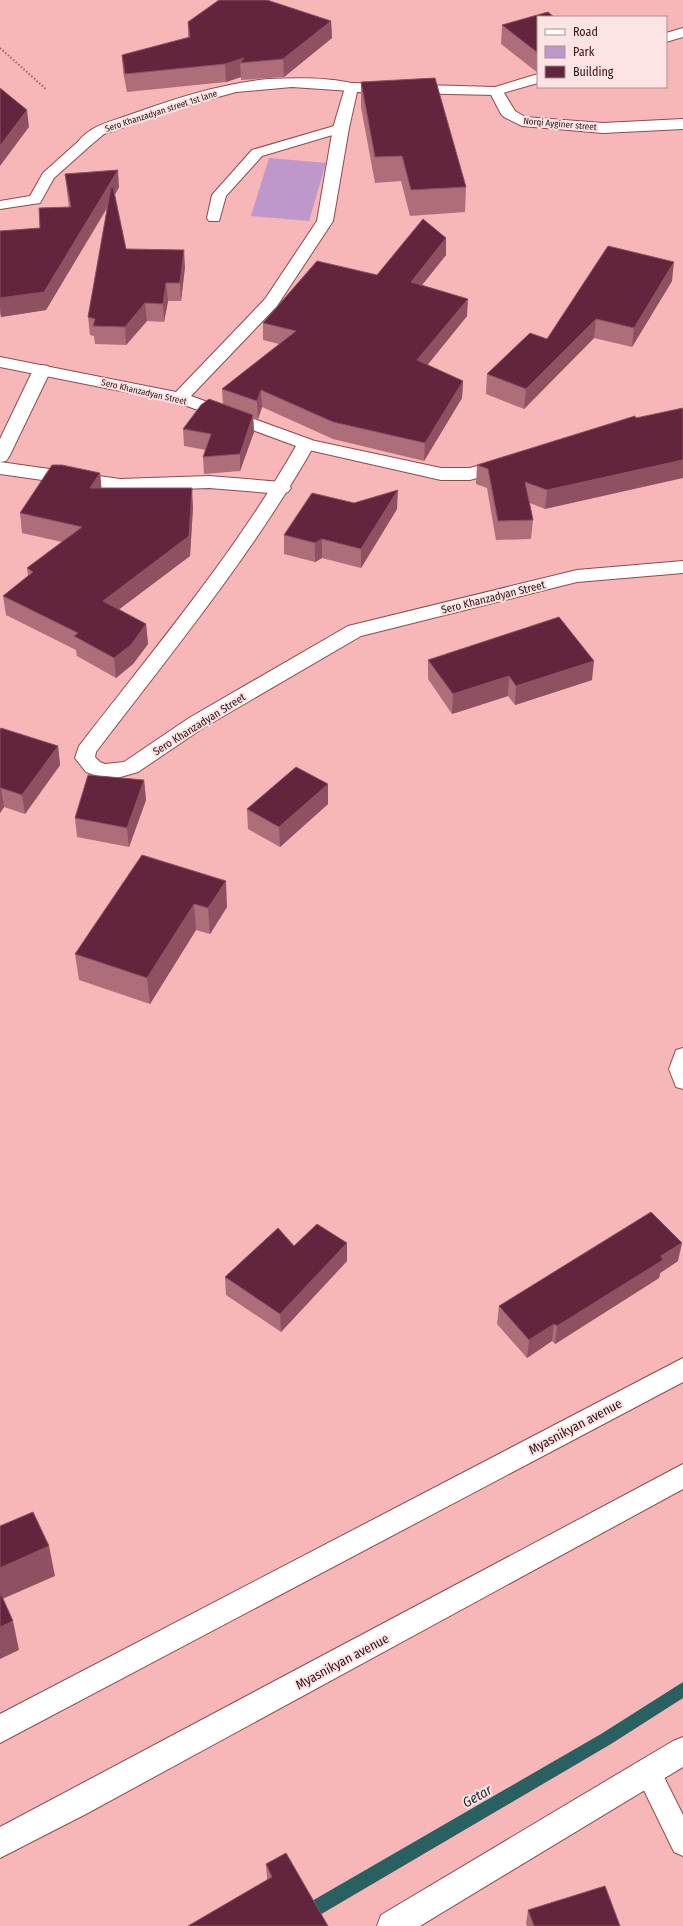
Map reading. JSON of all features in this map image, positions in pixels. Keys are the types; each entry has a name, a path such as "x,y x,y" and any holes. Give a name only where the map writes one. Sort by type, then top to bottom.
{"main road":[{"path":"667,38 683,32"},
{"path":"496,91 537,78"},
{"name":"Sero Khanzadyan street 1st lane","path":"86,142 98,131 216,92 256,84 307,82 351,86 496,91"},
{"path":"180,398 271,302 325,221 340,128 351,86"},
{"name":"Norqi Ayginer street","path":"496,91 508,114 522,121 603,128 683,124"},
{"name":"Sero Khanzadyan Street","path":"0,362 180,398 306,444 441,474 470,474 503,466 520,457"},
{"path":"0,457 42,370"},
{"name":"Sero Khanzadyan Street","path":"306,444 282,488 209,590 86,751 85,758 93,767 99,770 112,772 131,767 196,723 355,630 577,576 683,567"},
{"path":"0,468 120,485 209,482 282,488"},
{"name":"Myasnikyan avenue","path":"0,1729 683,1369"},
{"name":"Myasnikyan avenue","path":"0,1843 76,1804 683,1476"},
{"path":"392,1926 683,1752"}],"lane":[{"path":"214,218 219,195 257,153 340,128"},
{"name":"Sero Khanzadyan street 1st lane","path":"0,205 35,200 48,176 86,142"},
{"path":"683,1056 679,1069 683,1081"},
{"path":"648,1772 683,1843"}],"path":[{"path":"0,48 48,90"}],"green space":[{"path":"269,158 326,163 309,221 251,216"}],"building":[{"path":"219,0 267,0 331,21 283,59 240,63 244,58 225,64 125,74 122,55 190,37 188,22"},
{"path":"548,12 553,16 537,16 537,52 502,25"},
{"path":"435,78 466,187 411,190 402,156 375,157 361,82"},
{"path":"0,88 27,110 0,146"},
{"path":"118,170 44,292 0,298 0,231 40,228 39,208 71,207 65,174"},
{"path":"111,187 113,187 126,249 184,250 180,283 166,283 163,304 145,303 125,327 93,326 95,319 88,317"},
{"path":"423,219 446,238 411,282 468,299 417,360 463,381 425,443 333,422 261,390 257,401 222,389 296,331 263,323 317,261 377,275"},
{"path":"608,246 674,262 634,328 596,319 526,389 487,374 530,333 547,339"},
{"path":"209,399 253,415 240,454 203,457 211,434 183,429 201,405"},
{"path":"683,408 683,460 547,490 525,482 533,520 498,521 488,469 477,465 635,416 636,418"},
{"path":"52,465 62,465 100,473 90,488 192,488 189,536 103,601 146,624 131,645 114,658 74,636 78,633 3,596 33,572 27,568 82,527 20,513"},
{"path":"398,490 361,549 322,539 315,543 284,535 312,493 354,503"},
{"path":"559,617 594,661 516,686 509,676 453,694 428,660"},
{"path":"1,728 58,746 22,795 1,788 0,790"},
{"path":"296,767 328,784 279,827 247,809"},
{"path":"88,775 144,780 127,828 75,818"},
{"path":"142,855 226,881 208,908 194,904 147,978 75,954"},
{"path":"651,1212 682,1243 661,1256 663,1260 557,1326 554,1324 529,1340 499,1306"},
{"path":"317,1224 347,1243 280,1314 225,1277 278,1228 294,1246"},
{"path":"33,1512 49,1546 0,1568 0,1526"},
{"path":"0,1592 13,1621 0,1627"},
{"path":"286,1853 328,1926 188,1926 272,1877 266,1864"},
{"path":"605,1886 620,1926 534,1926 528,1910"}],"waterway":[{"name":"Getar","path":"285,1926 606,1739 683,1689"}]}
